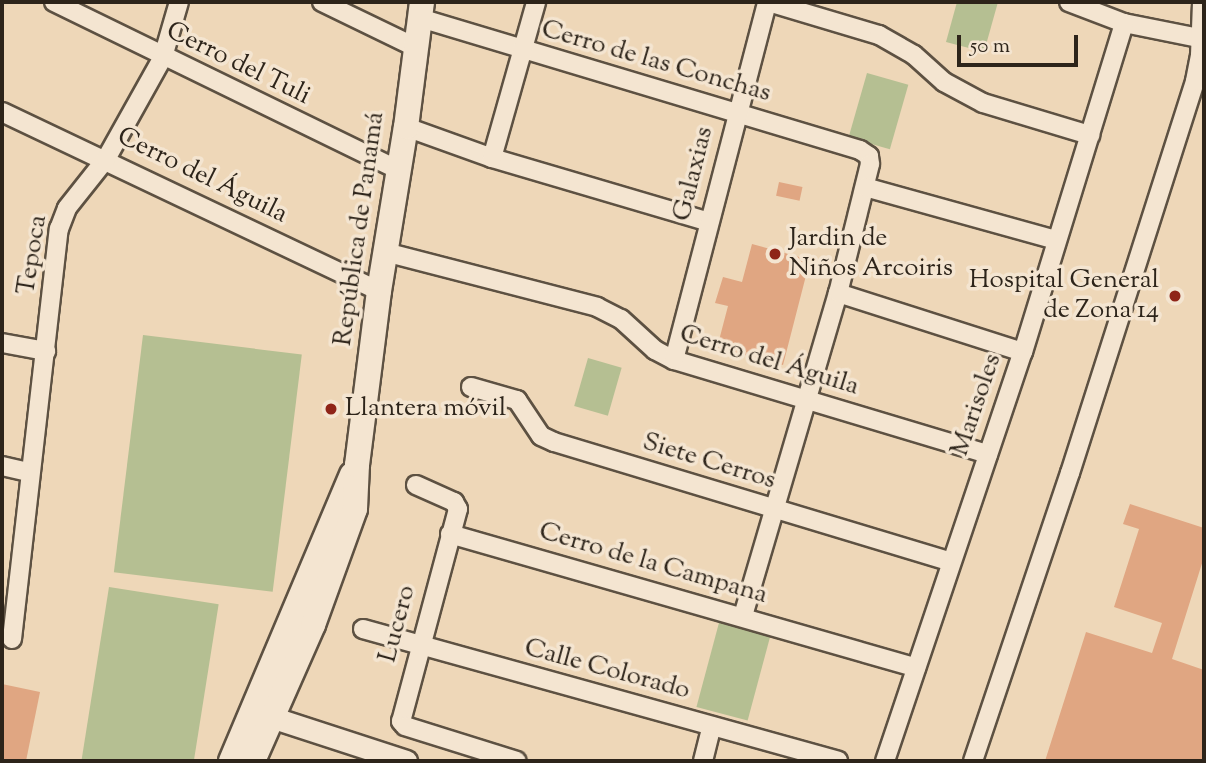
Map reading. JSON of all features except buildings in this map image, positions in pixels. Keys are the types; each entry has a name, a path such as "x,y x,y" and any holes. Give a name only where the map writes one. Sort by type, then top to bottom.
{"main road":[{"name":"República de Panamá","path":"253,761 313,625 355,509 357,465 379,291 400,171 421,10"},
{"name":"República de Panamá","path":"231,761 357,465"},
{"path":"274,718 269,710 270,701 335,543 341,499"},
{"path":"241,761 259,723 267,718 274,718"}],"street":[{"name":"Tepoca","path":"12,639 10,586 29,472 62,217 106,159 163,57 179,2"},
{"path":"322,2 415,47"},
{"path":"492,158 536,2"},
{"path":"768,2 879,35 914,55 944,82 983,103 1090,135"},
{"name":"Galaxias","path":"674,360 768,2"},
{"path":"1069,2 1124,23 1202,39"},
{"path":"973,761 1070,473 1195,80 1202,39 1202,2"},
{"name":"Cerro del Tuli","path":"58,3 163,57 400,171"},
{"name":"Cerro de las Conchas","path":"421,10 523,50 860,150 869,156 865,187"},
{"name":"Marisoles","path":"885,761 1023,352 1124,23"},
{"name":"Cerro del Águila","path":"2,112 106,159 379,291"},
{"path":"406,127 492,158 709,222"},
{"path":"743,616 838,293 865,187 1056,240"},
{"name":"Cerro del Águila","path":"385,251 611,312 655,350 674,360 988,454"},
{"path":"838,293 1023,352"},
{"path":"2,343 46,351"},
{"name":"Siete Cerros","path":"471,387 517,400 541,436 554,442 951,562"},
{"path":"2,466 29,472"},
{"path":"416,485 457,504 450,534"},
{"name":"Cerro de la Campana","path":"450,534 743,616 916,668"},
{"name":"Lucero","path":"450,534 401,715 405,726 517,761"},
{"name":"Calle Colorado","path":"363,629 838,761"},
{"path":"274,718 406,761"},
{"path":"703,761 712,726"}],"green space":[{"path":"957,2 998,2 984,52 946,42"},
{"path":"867,73 908,85 890,149 849,137"},
{"path":"143,335 302,354 273,592 114,572"},
{"path":"588,358 622,368 608,416 574,406"},
{"path":"109,587 219,604 194,761 81,761"},
{"path":"720,619 771,633 748,721 696,707"}],"place":[{"name":"Jardin de Niños Arcoiris","path":"775,254"},
{"name":"Hospital General de Zona 14","path":"1175,296"},
{"name":"Llantera móvil","path":"331,409"}]}
